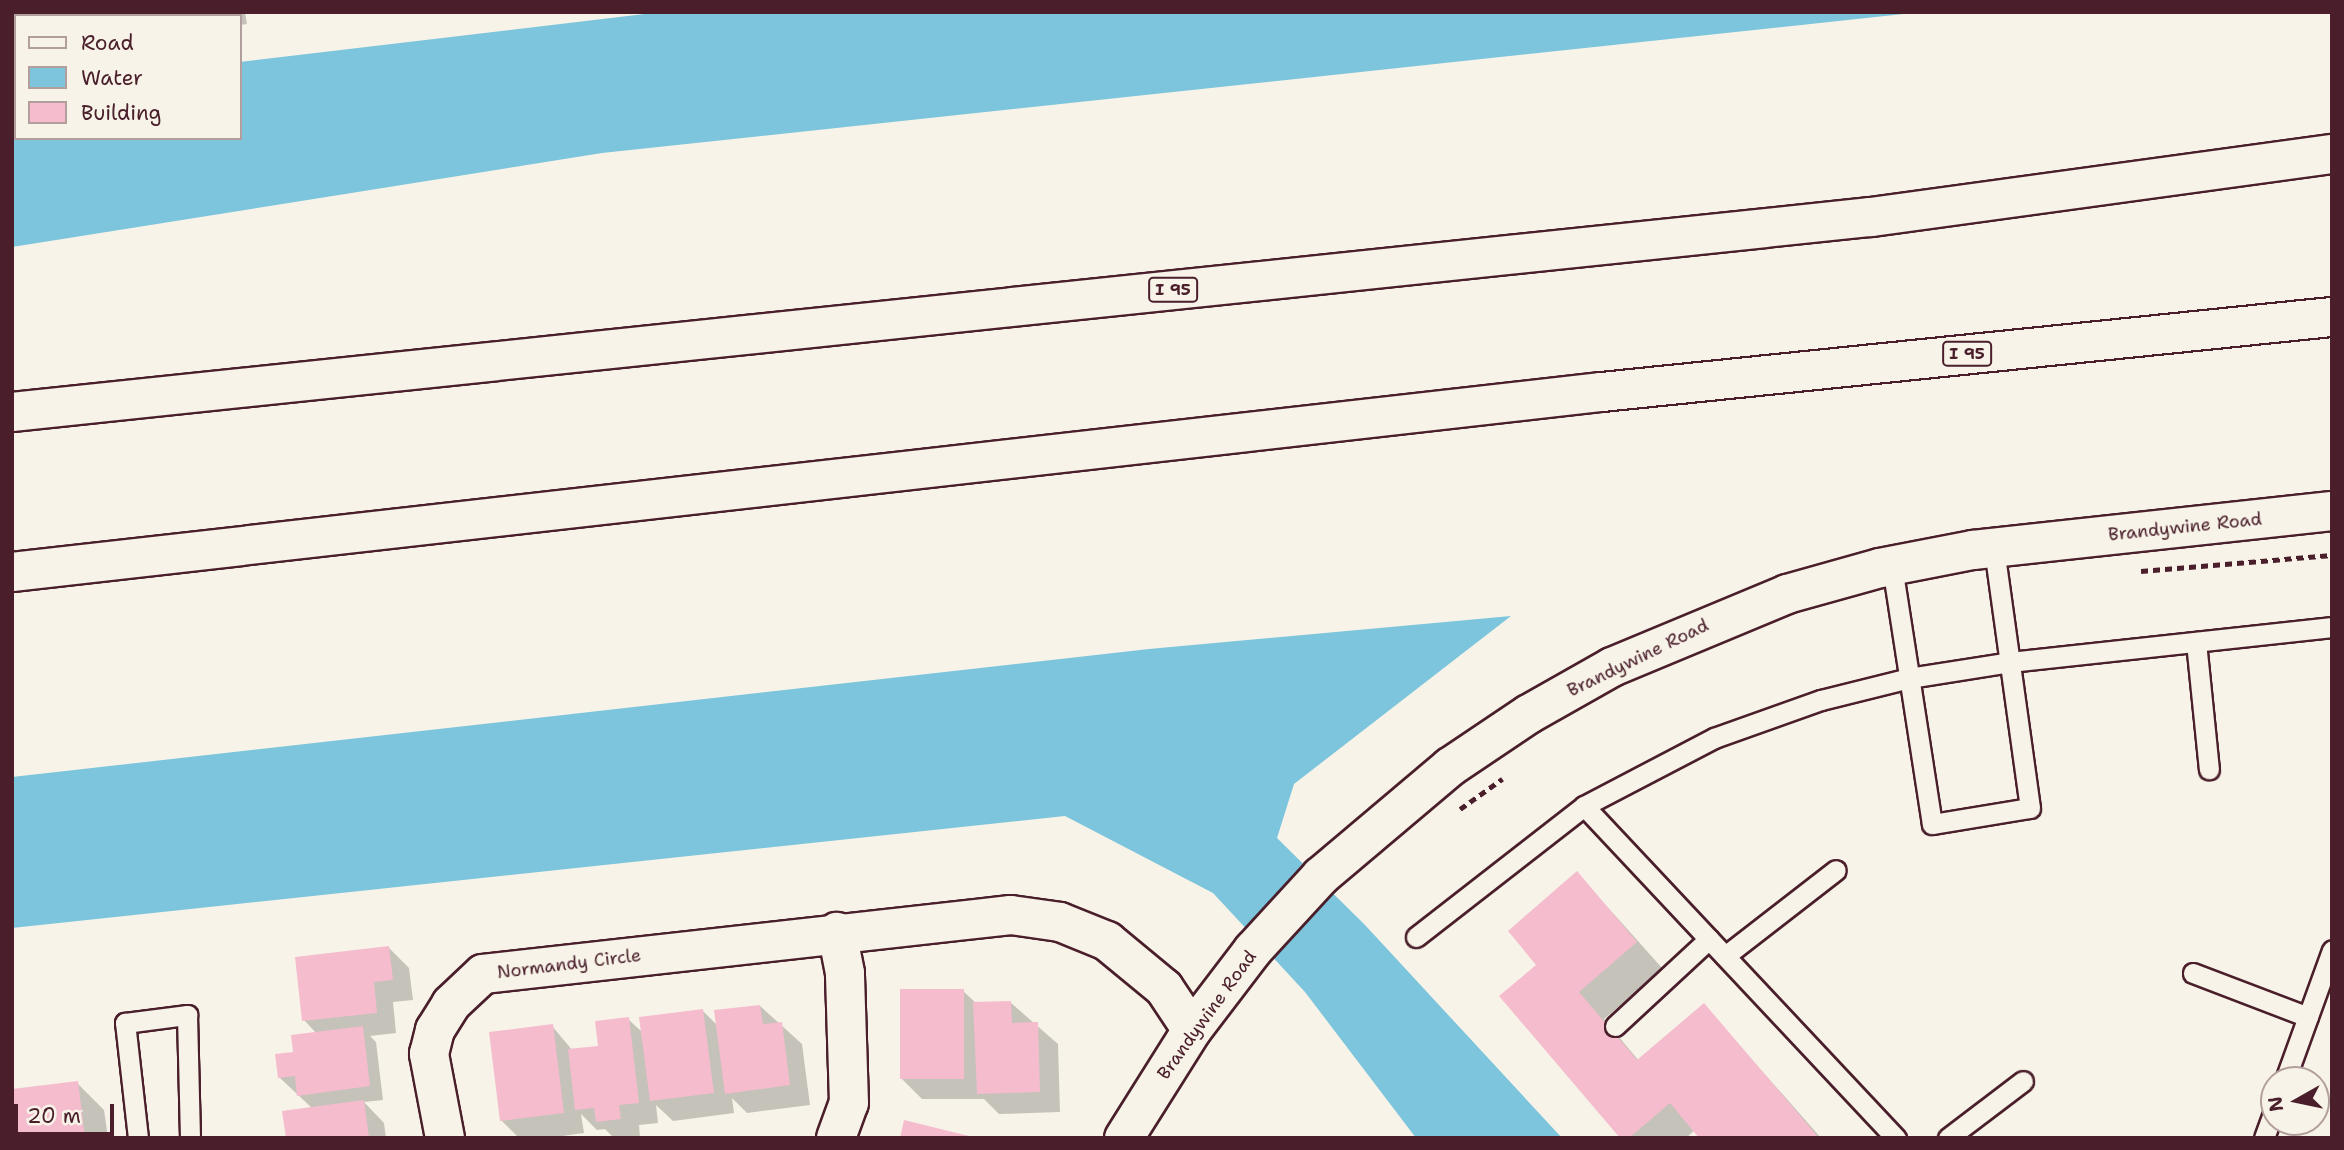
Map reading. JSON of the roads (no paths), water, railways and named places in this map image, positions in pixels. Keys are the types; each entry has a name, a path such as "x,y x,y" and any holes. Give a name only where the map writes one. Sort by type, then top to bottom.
{"main road":[{"name":"I 95","path":"12,412 1871,217 2332,154"},
{"name":"I 95","path":"12,572 1602,392 2332,317"},
{"name":"Brandywine Road","path":"1124,1138 1192,1030 1253,950 1321,876 1450,767 1529,714 1612,667 1698,627 1787,594 1892,566 1994,548 2332,511"},
{"name":"Normandy Circle","path":"445,1138 429,1054 435,1030 451,1004 483,974 837,932 1011,915 1060,922 1128,954 1164,988 1192,1030"},
{"path":"836,1138 849,1103 845,972 837,932"}],"lane":[{"path":"1892,566 1932,824 2029,808 1994,548"},
{"path":"1416,937 1584,806 1714,738 1821,700 1909,678 2010,662 2332,627"},
{"path":"2196,642 2209,769"},
{"path":"1584,806 1726,956 1889,1136"},
{"path":"1726,956 1836,870"},
{"path":"1615,1026 1709,939"},
{"path":"2290,1066 2330,957"},
{"path":"2193,973 2308,1017"},
{"path":"138,1138 125,1023 187,1015 190,1138"},
{"path":"1948,1138 2023,1081"}],"water":[{"path":"661,12 1922,12 602,153 12,247 12,89 14,140 242,140 242,62"},
{"path":"1511,616 1294,784 1277,838 1365,925 1562,1138 1416,1138 1305,992 1213,893 1065,816 12,928 12,777 1149,649"}]}
